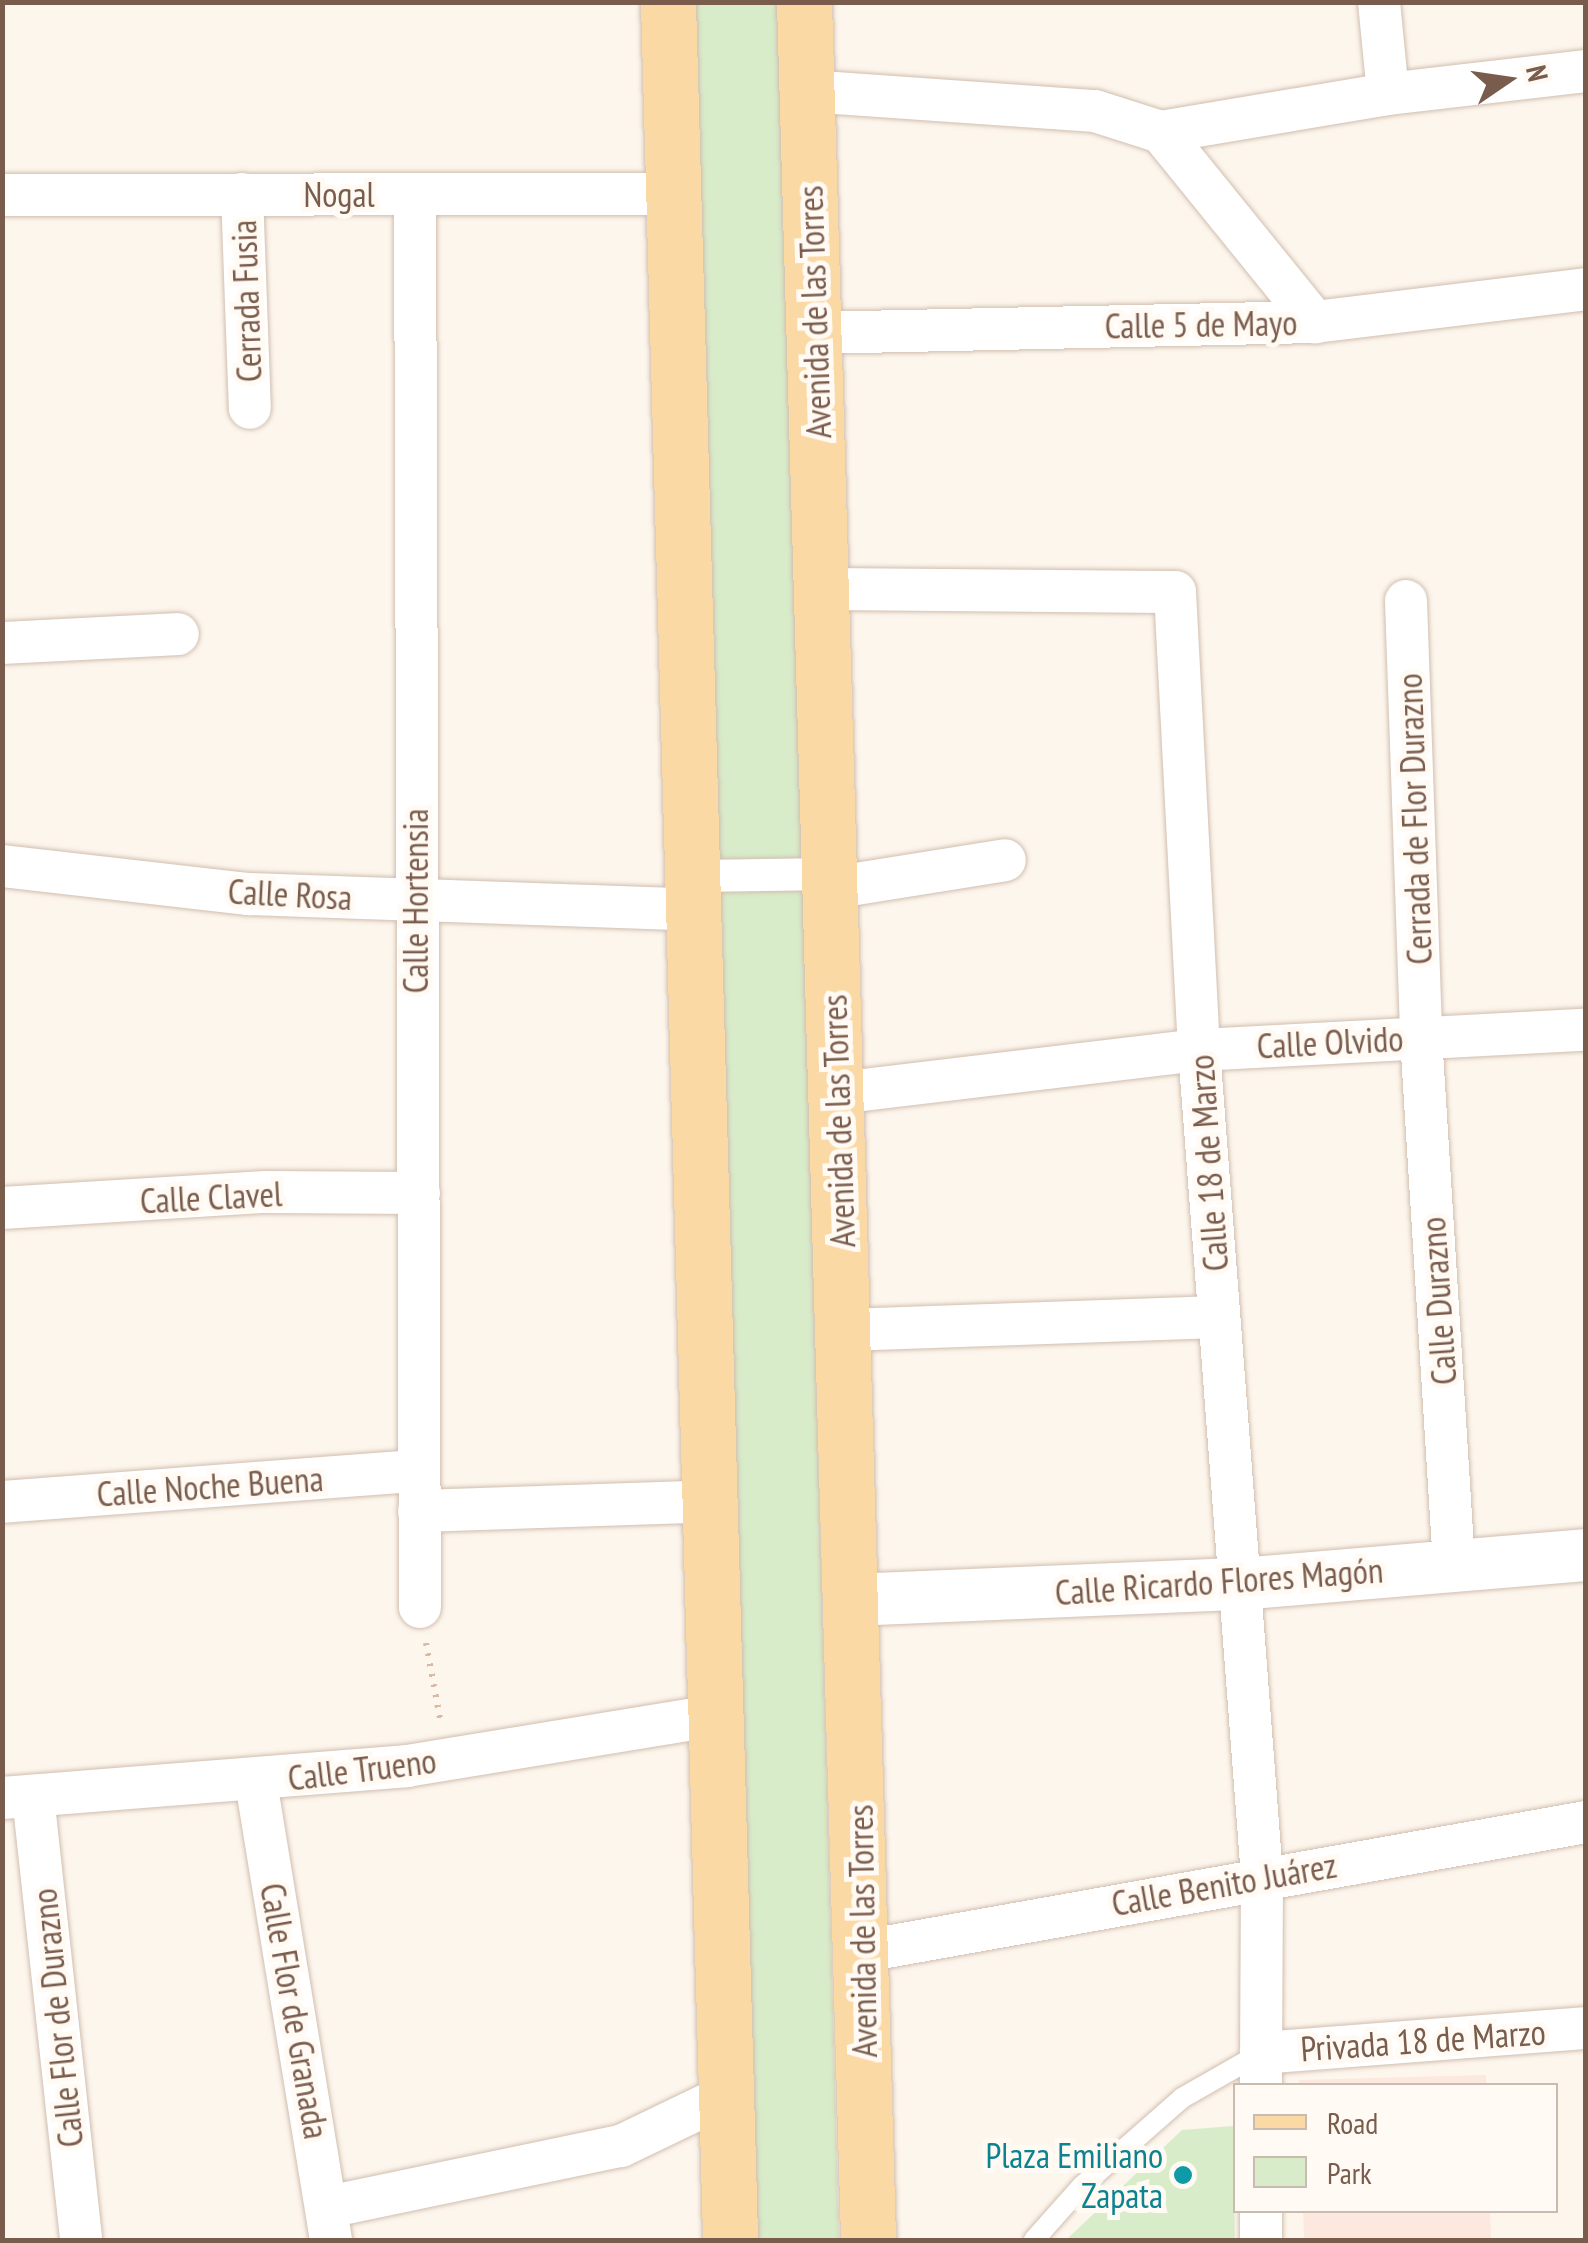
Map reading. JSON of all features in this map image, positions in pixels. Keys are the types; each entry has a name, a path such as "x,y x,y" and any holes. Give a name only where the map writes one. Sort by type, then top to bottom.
{"main road":[{"path":"668,2 698,893 730,2240"},
{"name":"Avenida de las Torres","path":"804,2 864,1951 868,2240"}],"street":[{"path":"1380,2 1388,94"},
{"path":"806,92 1096,111 1161,132 1388,94 1586,70"},
{"path":"1161,132 1314,322"},
{"name":"Nogal","path":"2,194 675,194"},
{"name":"Cerrada Fusia","path":"242,194 250,408"},
{"name":"Calle Hortensia","path":"414,195 420,1608"},
{"name":"Calle 5 de Mayo","path":"814,332 1314,322 1586,289"},
{"name":"Calle 18 de Marzo","path":"822,589 1175,592 1199,1050 1262,1877 1261,2069"},
{"name":"Cerrada de Flor Durazno","path":"1406,601 1421,1037"},
{"path":"2,643 178,634"},
{"path":"698,893 1005,860"},
{"name":"Calle Rosa","path":"2,866 249,894 414,900 698,893"},
{"name":"Calle Olvido","path":"838,1093 1199,1050 1586,1030"},
{"name":"Calle Durazno","path":"1421,1037 1454,1565"},
{"name":"Calle Clavel","path":"2,1208 266,1192 419,1193"},
{"path":"845,1330 1219,1317"},
{"name":"Calle Noche Buena","path":"2,1502 419,1491 714,1501"},
{"name":"Calle Ricardo Flores Magón","path":"853,1600 1240,1584 1586,1555"},
{"name":"Calle Trueno","path":"18,1797 256,1782 447,1759 720,1715"},
{"name":"Calle Flor de Granada","path":"256,1782 330,2224"},
{"name":"Calle Flor de Durazno","path":"18,1797 80,2240"},
{"name":"Calle Benito Juárez","path":"864,1951 1586,1822"},
{"name":"Privada 18 de Marzo","path":"1261,2069 1586,2028"},
{"path":"330,2224 621,2146 729,2094"},
{"path":"1262,2213 1262,2240"}],"lane":[{"path":"1034,2240 1082,2186 1182,2098 1261,2069"}],"path":[{"path":"420,1608 447,1759"}],"shaded area":[{"path":"1486,2075 1486,2083 1299,2080"},
{"path":"1303,2213 1490,2213 1491,2240 1304,2240"}],"green space":[{"path":"680,3 780,3 839,2240 743,2240"},
{"name":"Plaza Emiliano Zapata","path":"1233,2126 1235,2240 1066,2240 1182,2130"}],"place":[{"name":"Plaza Emiliano Zapata","path":"1183,2175"}]}
